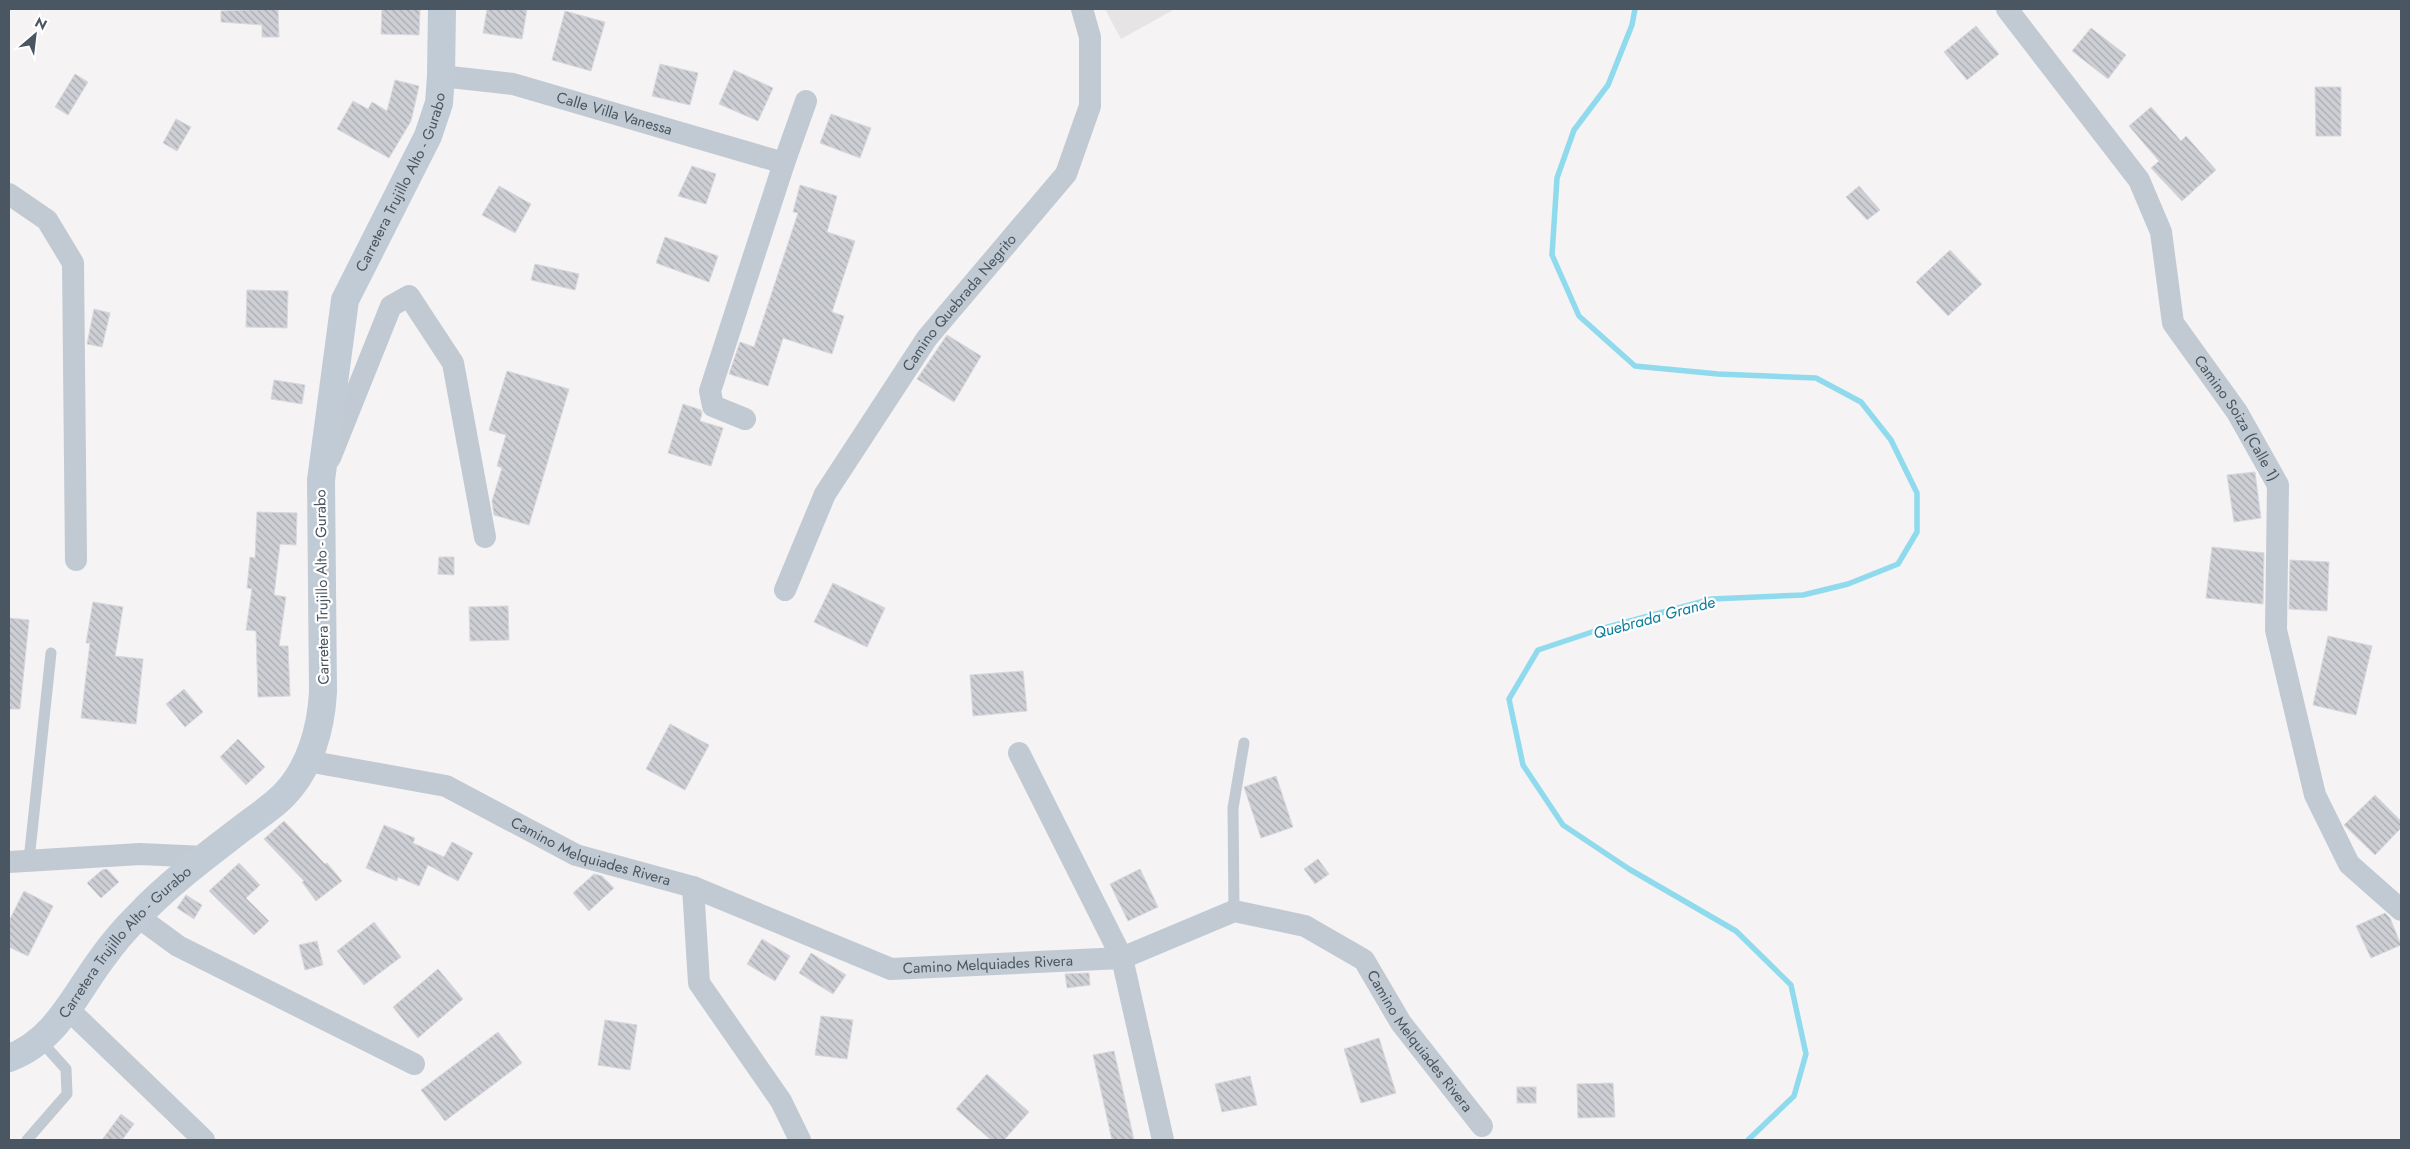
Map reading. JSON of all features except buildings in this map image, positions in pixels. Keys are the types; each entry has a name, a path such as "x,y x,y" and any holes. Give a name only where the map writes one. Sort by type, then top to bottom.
{"main road":[{"name":"Carretera Trujillo Alto - Gurabo","path":"9,1058 40,1040 69,1010 102,958 138,916 205,857 284,796 307,761 313,748 322,714 323,692 321,480 345,300 428,136 438,103 442,76 442,9"}],"street":[{"name":"Camino Quebrada Negrito","path":"785,590 826,494 927,338 1066,174 1090,106 1090,36 1082,9"},
{"name":"Camino Soiza (Calle 1)","path":"2007,9 2138,180 2161,232 2173,323 2237,412 2278,485 2276,630 2315,795 2349,864 2398,903"},
{"name":"Calle Villa Vanessa","path":"442,76 513,84 784,162"},
{"path":"745,419 713,406 710,391 784,162 806,101"},
{"path":"9,194 47,220 73,263 76,560"},
{"path":"321,480 391,306 409,296 453,362 485,537"},
{"path":"1018,753 1122,958 1163,1140"},
{"name":"Camino Melquiades Rivera","path":"307,761 446,786 576,855 693,887 891,968 1122,958 1234,911 1305,926 1364,960 1401,1022 1482,1126"},
{"path":"19,861 140,854 205,857"},
{"path":"693,887 699,984 780,1101 800,1140"},
{"path":"138,916 178,946 414,1064"},
{"path":"69,1010 204,1140"}],"lane":[{"path":"19,861 51,654"},
{"path":"1234,911 1233,808 1244,743"},
{"path":"27,1140 67,1094 66,1069 40,1040"}],"shaded area":[{"path":"1105,9 1175,9 1121,39"}],"waterway":[{"name":"Quebrada Grande","path":"1635,9 1632,25 1608,85 1574,130 1557,178 1552,255 1579,316 1635,366 1718,374 1816,378 1861,402 1891,440 1917,493 1917,532 1898,564 1848,584 1803,595 1712,599 1604,628 1538,650 1509,699 1523,765 1563,825 1629,869 1736,931 1791,985 1806,1054 1794,1096 1748,1140"}]}
